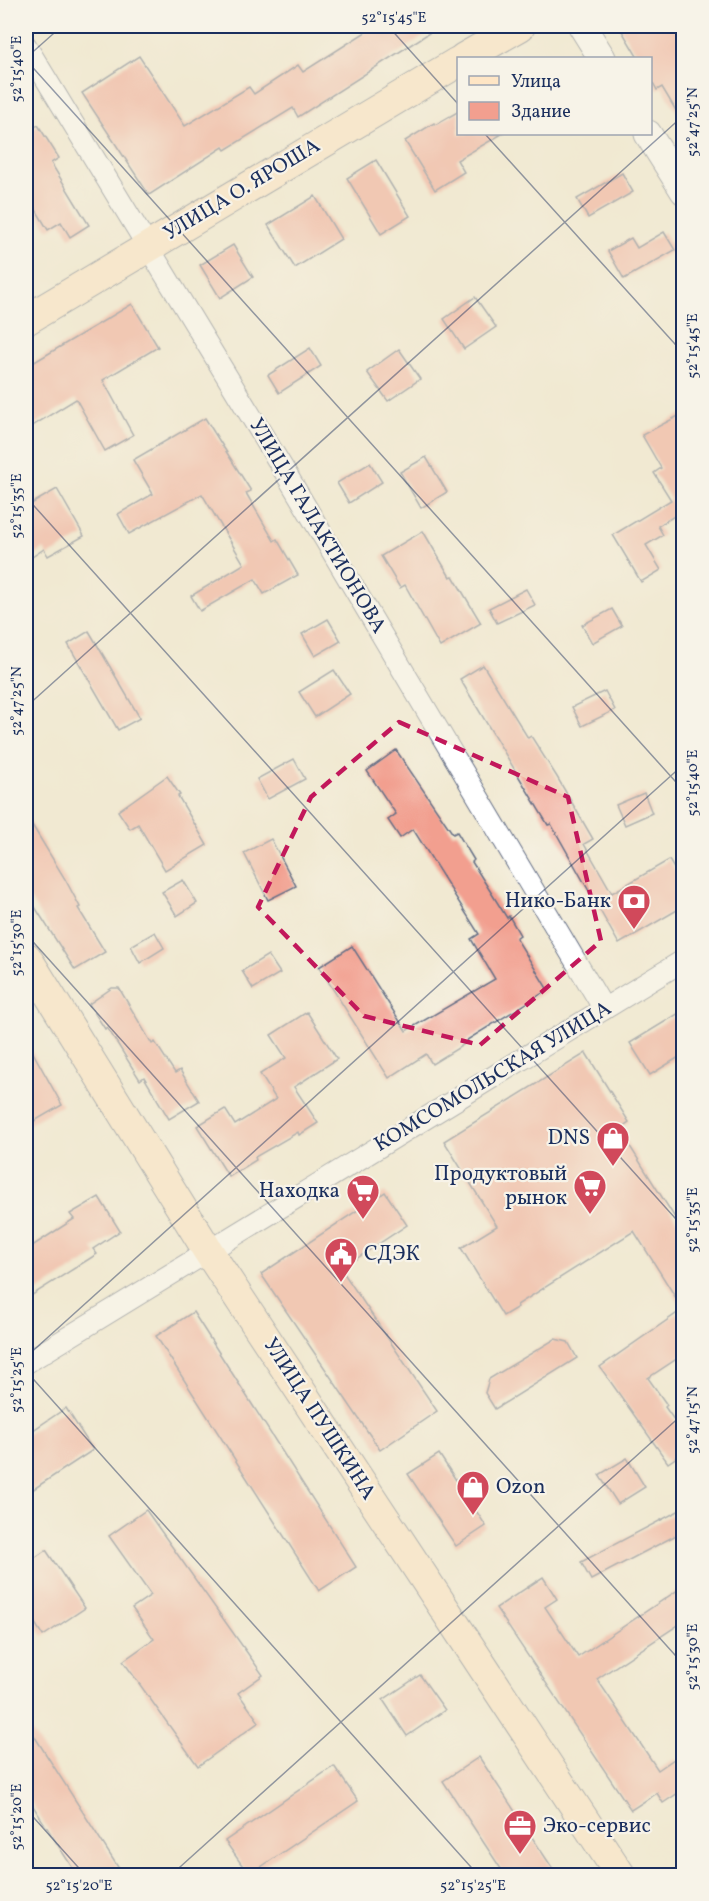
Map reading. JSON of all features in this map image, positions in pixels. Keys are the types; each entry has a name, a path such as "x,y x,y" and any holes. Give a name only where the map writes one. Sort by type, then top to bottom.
{"main road":[{"path":"466,57 520,26"},
{"name":"УЛИЦА О. ЯРОША","path":"26,320 148,245 457,63"},
{"name":"УЛИЦА ПУШКИНА","path":"26,957 208,1251 621,1875"}],"street":[{"path":"582,26 601,57"},
{"name":"УЛИЦА ГАЛАКТИОНОВА","path":"26,46 148,245 604,1009"},
{"path":"649,135 684,191"},
{"name":"КОМСОМОЛЬСКАЯ УЛИЦА","path":"26,1363 684,960"}],"highlighted area":[{"path":"399,722 568,797 601,941 480,1045 364,1016 258,907 311,797"}],"building":[{"path":"375,26 440,26 298,117 293,108 225,150 223,147 149,195 82,93 139,56 185,126 249,87 254,94 298,65 303,72"},
{"path":"619,26 684,26 684,124 662,87 657,90 652,81 652,57 637,57"},
{"path":"457,112 457,135 500,135 457,160 464,172 435,190 405,141 434,123 435,125"},
{"path":"38,125 59,158 51,163 89,225 70,237 61,222 48,230 26,193 26,133"},
{"path":"376,160 410,216 381,234 347,178"},
{"path":"622,173 633,192 588,218 577,199"},
{"path":"315,196 341,239 295,268 268,225"},
{"path":"664,232 675,250 624,279 608,251 631,238 637,248"},
{"path":"233,245 253,277 220,298 200,265"},
{"path":"475,297 496,327 464,349 444,319"},
{"path":"132,304 158,347 103,380 133,435 105,451 76,399 26,430 26,367"},
{"path":"310,348 321,366 279,393 268,375"},
{"path":"399,349 420,379 388,401 367,372"},
{"path":"684,413 684,520 679,513 658,526 663,535 646,545 661,570 641,582 613,535 671,500 654,473 661,468 642,435"},
{"path":"205,418 251,491 246,493 274,541 277,539 298,575 264,594 255,579 200,611 191,596 244,564 202,494 129,534 118,514 153,494 133,460"},
{"path":"426,457 447,492 421,508 400,472"},
{"path":"370,463 382,482 349,503 337,483"},
{"path":"57,489 84,536 48,556 44,549 26,561 26,507"},
{"path":"423,531 481,623 440,647 405,585 400,588 381,556"},
{"path":"526,589 535,605 497,623 489,608"},
{"path":"612,609 622,626 592,643 582,625"},
{"path":"328,619 341,641 315,656 302,634"},
{"path":"89,631 140,718 118,730 68,644"},
{"path":"483,665 528,738 531,736 557,777 593,839 584,844 612,893 669,860 684,885 684,906 619,944 551,824 548,825 460,679"},
{"path":"334,670 350,694 315,717 299,692"},
{"path":"605,691 615,710 582,726 572,707"},
{"path":"396,750 453,834 457,832 474,860 472,862 520,935 516,938 548,990 432,1064 426,1054 389,1078 319,967 352,946 406,1031 495,979 471,939 479,934 413,829 400,838 388,820 396,814 367,771"},
{"path":"294,759 305,779 268,799 257,779"},
{"path":"167,776 207,845 165,870 138,824 130,829 118,811"},
{"path":"644,793 652,813 625,825 616,805"},
{"path":"26,815 65,879 80,907 78,908 105,952 75,970 26,893"},
{"path":"271,839 296,886 268,900 244,853"},
{"path":"183,880 197,903 177,916 162,892"},
{"path":"155,932 164,948 140,963 131,946"},
{"path":"268,955 280,973 253,989 242,971"},
{"path":"112,988 119,988 152,1044 155,1042 175,1073 180,1070 199,1101 169,1119 144,1077 140,1080 107,1027 105,1029 89,1004"},
{"path":"684,1010 684,1054 650,1075 630,1043"},
{"path":"307,1012 337,1059 294,1087 318,1123 255,1157 256,1160 229,1177 197,1126 225,1109 235,1125 276,1099 260,1074 286,1058 271,1035"},
{"path":"26,1040 62,1105 26,1126"},
{"path":"586,1053 629,1122 619,1129 684,1232 684,1354 648,1378 684,1434 684,1452 668,1463 600,1367 683,1309 634,1231 503,1316 461,1248 497,1226 444,1141"},
{"path":"385,1192 407,1225 341,1269 437,1411 380,1450 261,1274"},
{"path":"99,1197 120,1231 93,1249 97,1254 26,1299 26,1250 74,1219 70,1214"},
{"path":"193,1312 356,1567 319,1591 156,1336"},
{"path":"555,1339 568,1342 577,1358 495,1409 485,1393 489,1379"},
{"path":"66,1408 93,1450 26,1494 26,1435"},
{"path":"439,1454 486,1526 456,1546 408,1474"},
{"path":"627,1458 645,1487 618,1504 599,1475"},
{"path":"684,1508 684,1531 591,1580 581,1562"},
{"path":"146,1510 263,1675 238,1693 259,1722 198,1766 123,1661 154,1639 132,1608 151,1595 109,1536"},
{"path":"46,1550 85,1608 43,1636 26,1609 26,1564"},
{"path":"543,1577 557,1599 545,1607 578,1657 684,1586 684,1621 597,1679 658,1770 674,1759 684,1774 684,1789 663,1803 657,1793 631,1810 496,1608"},
{"path":"420,1675 445,1710 407,1736 383,1700"},
{"path":"26,1723 123,1875 77,1875 26,1795"},
{"path":"479,1757 557,1875 505,1875 443,1781"},
{"path":"334,1766 358,1801 249,1875 225,1841"}],"place":[{"name":"Нико-Банк","path":"634,930"},
{"name":"DNS","path":"613,1167"},
{"name":"Продуктовый рынок","path":"590,1215"},
{"name":"Находка","path":"363,1220"},
{"name":"СДЭК","path":"341,1283"},
{"name":"Ozon","path":"473,1516"},
{"name":"Эко-сервис","path":"520,1855"}]}
